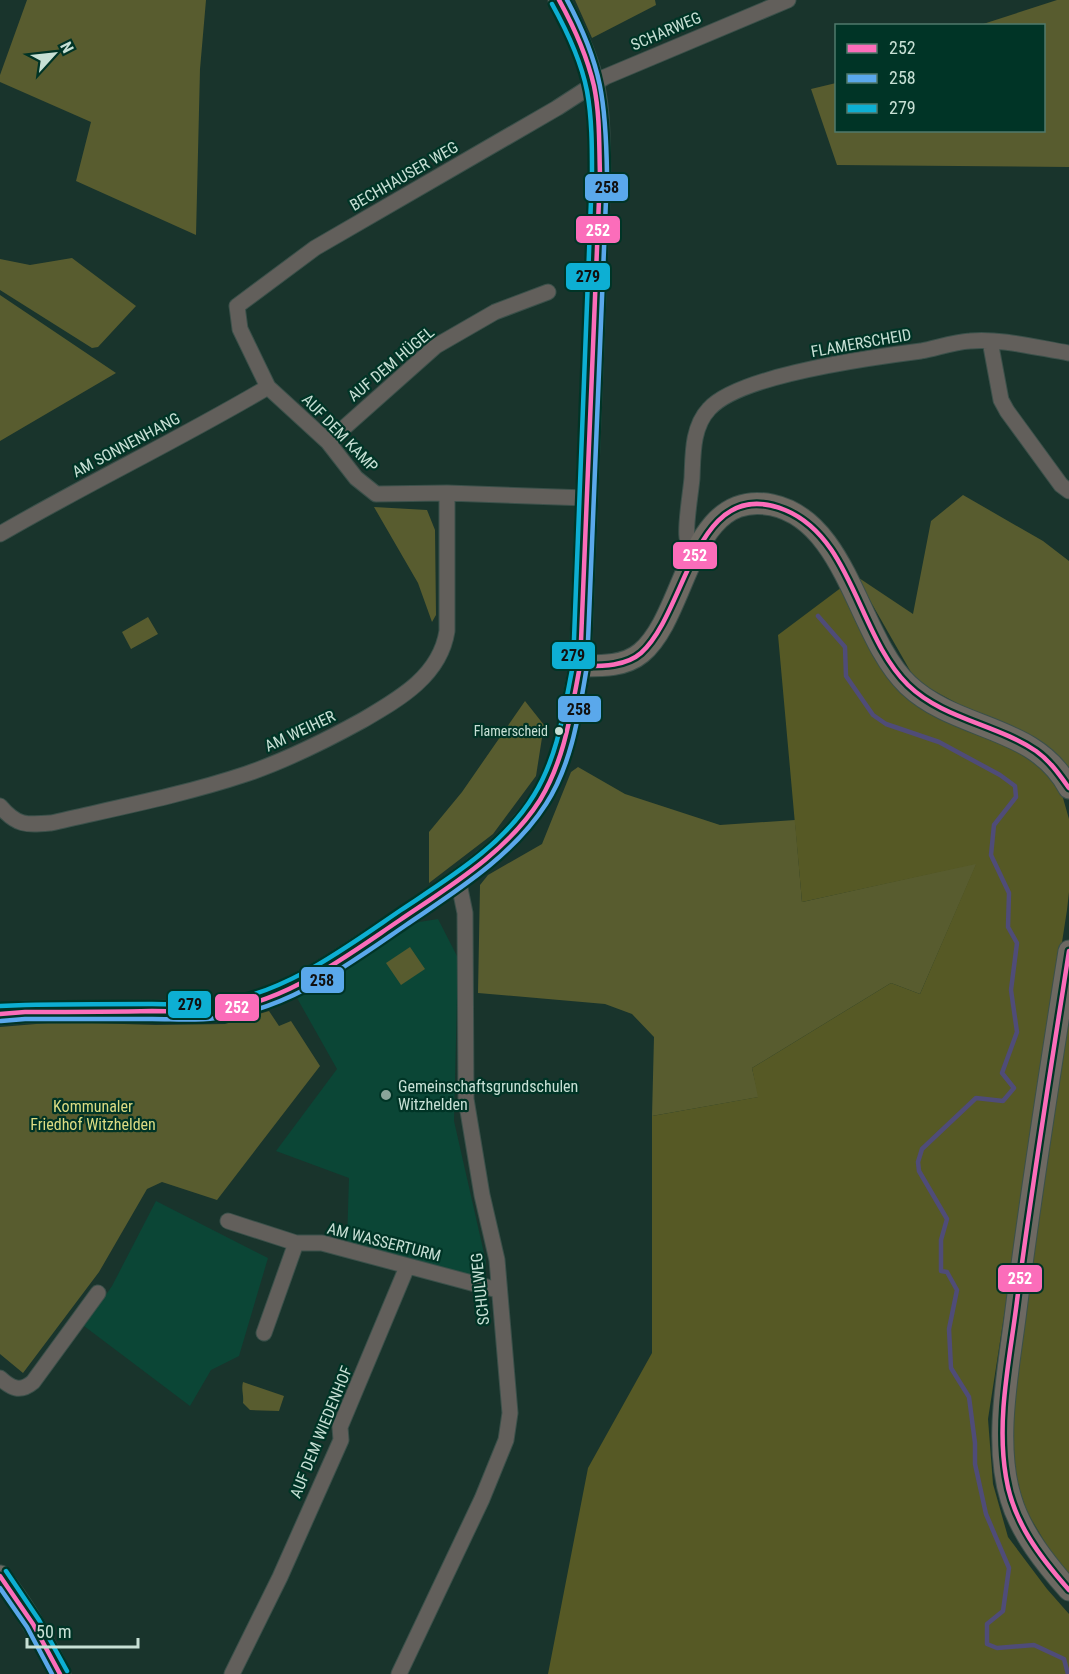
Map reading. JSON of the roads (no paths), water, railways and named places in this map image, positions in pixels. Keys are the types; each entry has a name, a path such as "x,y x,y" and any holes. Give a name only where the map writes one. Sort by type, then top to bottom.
{"main road":[{"path":"0,1014 215,1011 244,1005 277,994 331,964 458,879 502,844 526,819 551,780 566,736 580,666 600,175 598,116 594,86 588,65 559,0"},
{"path":"580,666 601,666 625,662 640,654 657,633 696,553 716,522 735,508 754,504 773,506 797,517 815,531 835,558 887,659 908,685 939,707 1036,749 1056,767 1069,788"},
{"path":"1069,951 1031,1191 1007,1386 1004,1446 1007,1480 1018,1517 1030,1539 1069,1590"},
{"path":"0,1576 21,1603 60,1674"}],"street":[{"name":"SCHARWEG","path":"594,86 605,77 788,0"},
{"name":"BECHHAUSER WEG","path":"237,306 315,248 594,86"},
{"name":"AUF DEM HÜGEL","path":"328,442 436,346 495,312 548,292"},
{"name":"AUF DEM KAMP","path":"237,306 240,329 268,387 328,442 356,478 376,494 447,493 586,498"},
{"name":"FLAMERSCHEID","path":"696,553 687,537 694,441 699,424 707,410 729,393 778,377 970,341 990,341 1069,353"},
{"path":"990,341 1001,400 1061,485 1069,491"},
{"name":"AM SONNENHANG","path":"0,534 207,423 268,387"},
{"name":"AM WEIHER","path":"0,806 12,820 29,825 51,823 184,792 248,773 314,746 392,703 424,678 438,661 445,644 447,631 447,493"},
{"name":"SCHULWEG","path":"399,1674 482,1499 506,1440 510,1413 497,1260 482,1195 466,1099 465,913 458,879"},
{"name":"AM WASSERTURM","path":"228,1221 296,1243 322,1243 498,1290"},
{"path":"264,1333 296,1243"},
{"name":"AUF DEM WIEDENHOF","path":"232,1674 280,1577 341,1440 340,1427 407,1267"},
{"path":"0,1378 11,1388 19,1389 33,1382 98,1293"}],"waterway":[{"path":"818,616 845,647 846,676 873,715 886,724 939,742 1000,775 1015,786 1016,797 994,825 991,855 1009,893 1008,927 1017,943 1011,990 1017,1032 1002,1073 1014,1088 1003,1101 976,1098 922,1149 918,1162 919,1171 947,1219 941,1240 941,1271 947,1272 957,1290 949,1329 951,1368 969,1397 975,1443 975,1464 986,1514 1009,1568 1003,1611 987,1624 987,1644 997,1648 1034,1645 1064,1659 1068,1674"}],"place":[{"name":"Flamerscheid","path":"559,731"},
{"name":"Gemeinschaftsgrundschulen Witzhelden","path":"386,1095"}],"park label":[{"name":"Kommunaler Friedhof Witzhelden","path":"93,1115"}]}
